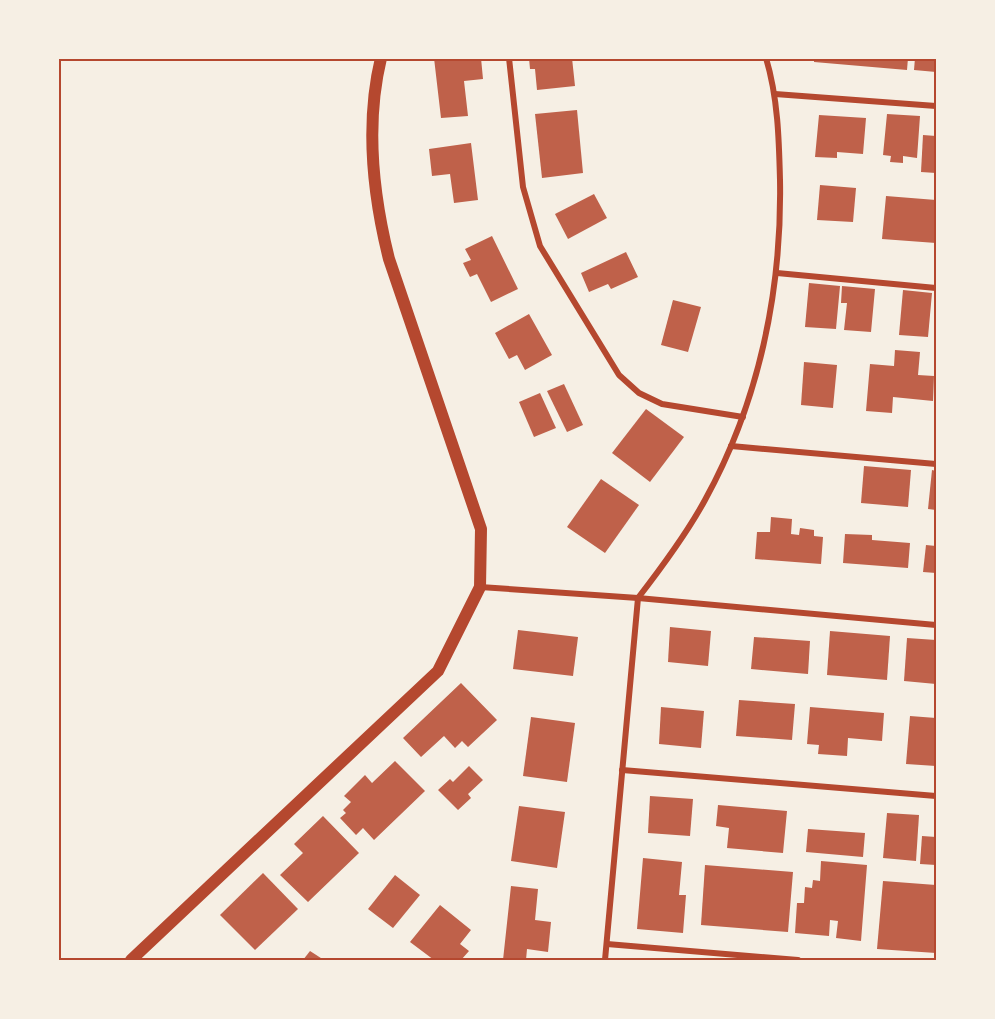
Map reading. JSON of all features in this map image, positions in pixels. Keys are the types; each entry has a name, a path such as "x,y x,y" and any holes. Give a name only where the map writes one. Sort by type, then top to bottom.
{"main road":[{"path":"131,960 438,671 480,587 481,529 389,259 381,226 373,150 374,107 381,58"}],"street":[{"path":"509,58 524,187 540,246 619,375 639,393 662,404 742,417"},
{"path":"605,960 638,598 674,550 699,510 731,446 765,342 777,273 781,218 775,94 766,58"},
{"path":"775,94 936,106"},
{"path":"777,273 936,288"},
{"path":"731,446 936,464"},
{"path":"480,587 638,598 936,625"},
{"path":"622,770 936,796"},
{"path":"607,944 798,960"}],"building":[{"path":"434,58 481,58 483,79 464,81 468,116 441,118"},
{"path":"529,58 572,58 575,86 537,90 535,69 530,69"},
{"path":"814,58 908,58 907,70 814,62"},
{"path":"915,58 936,58 936,72 914,70"},
{"path":"577,110 583,173 542,178 535,114"},
{"path":"887,114 920,116 917,158 903,156 903,163 890,162 891,156 883,155"},
{"path":"819,115 866,118 863,154 837,152 837,158 815,157"},
{"path":"923,135 936,136 936,173 921,172"},
{"path":"471,143 478,200 454,203 450,174 432,176 429,149"},
{"path":"820,185 856,188 853,222 817,220"},
{"path":"594,194 607,218 568,239 555,214"},
{"path":"886,196 936,200 936,243 882,239"},
{"path":"492,236 518,289 491,302 477,274 470,277 463,263 471,260 465,249"},
{"path":"626,252 638,277 611,289 608,284 589,292 581,273"},
{"path":"809,283 840,286 836,329 805,327"},
{"path":"842,286 875,289 871,332 844,330 847,303 841,303"},
{"path":"903,290 932,293 928,337 899,335"},
{"path":"673,300 701,307 688,352 661,345"},
{"path":"529,314 552,355 525,370 517,355 509,359 495,333"},
{"path":"895,350 920,352 918,375 934,376 933,401 893,397 892,413 866,411 870,364 894,366"},
{"path":"804,362 837,365 833,408 801,405"},
{"path":"564,384 583,425 567,432 547,391"},
{"path":"540,393 556,428 534,437 519,402"},
{"path":"646,409 684,437 650,482 612,453"},
{"path":"864,466 911,470 908,507 861,503"},
{"path":"932,470 936,471 936,510 928,509"},
{"path":"601,479 639,505 605,553 567,527"},
{"path":"771,517 792,519 791,534 799,535 800,528 814,530 814,536 823,537 821,564 755,559 757,532 770,532"},
{"path":"845,534 872,535 872,540 910,543 908,568 843,563"},
{"path":"926,545 936,546 936,573 923,572"},
{"path":"670,627 711,631 708,666 668,662"},
{"path":"518,630 578,637 573,676 513,669"},
{"path":"830,631 890,636 887,680 827,675"},
{"path":"754,637 810,641 808,674 751,669"},
{"path":"907,638 936,640 936,684 904,681"},
{"path":"461,683 497,720 468,747 462,741 455,748 444,736 421,757 403,738"},
{"path":"739,700 795,704 792,740 736,736"},
{"path":"661,707 704,711 701,748 659,744"},
{"path":"810,707 884,713 882,741 848,738 847,756 818,754 819,745 807,744"},
{"path":"910,716 936,718 936,766 906,764"},
{"path":"531,717 575,723 567,782 523,776"},
{"path":"395,761 425,791 374,840 363,828 356,835 340,818 346,813 343,810 351,802 344,796 365,775 372,783"},
{"path":"469,766 483,780 468,794 471,798 458,810 438,790 450,779 453,782"},
{"path":"650,796 693,799 690,836 648,833"},
{"path":"718,805 787,811 783,853 727,848 729,828 716,826"},
{"path":"519,806 565,812 557,868 511,861"},
{"path":"887,813 919,815 916,861 883,858"},
{"path":"323,816 359,853 308,902 280,875 303,853 294,844"},
{"path":"808,829 865,833 863,857 806,852"},
{"path":"922,836 936,837 936,865 920,864"},
{"path":"643,858 682,862 679,895 686,895 683,933 637,929"},
{"path":"821,861 867,865 861,941 836,938 838,921 830,920 829,936 795,933 797,903 804,903 805,887 812,888 813,880 820,881"},
{"path":"705,865 793,872 788,932 701,925"},
{"path":"263,873 298,909 255,950 220,915"},
{"path":"395,875 420,895 393,928 368,909"},
{"path":"883,881 936,885 936,953 877,949"},
{"path":"511,886 538,889 535,920 551,922 548,952 527,949 526,960 503,960"},
{"path":"440,905 471,930 460,944 469,951 461,960 434,960 410,942"},
{"path":"310,951 324,960 303,960"}]}
